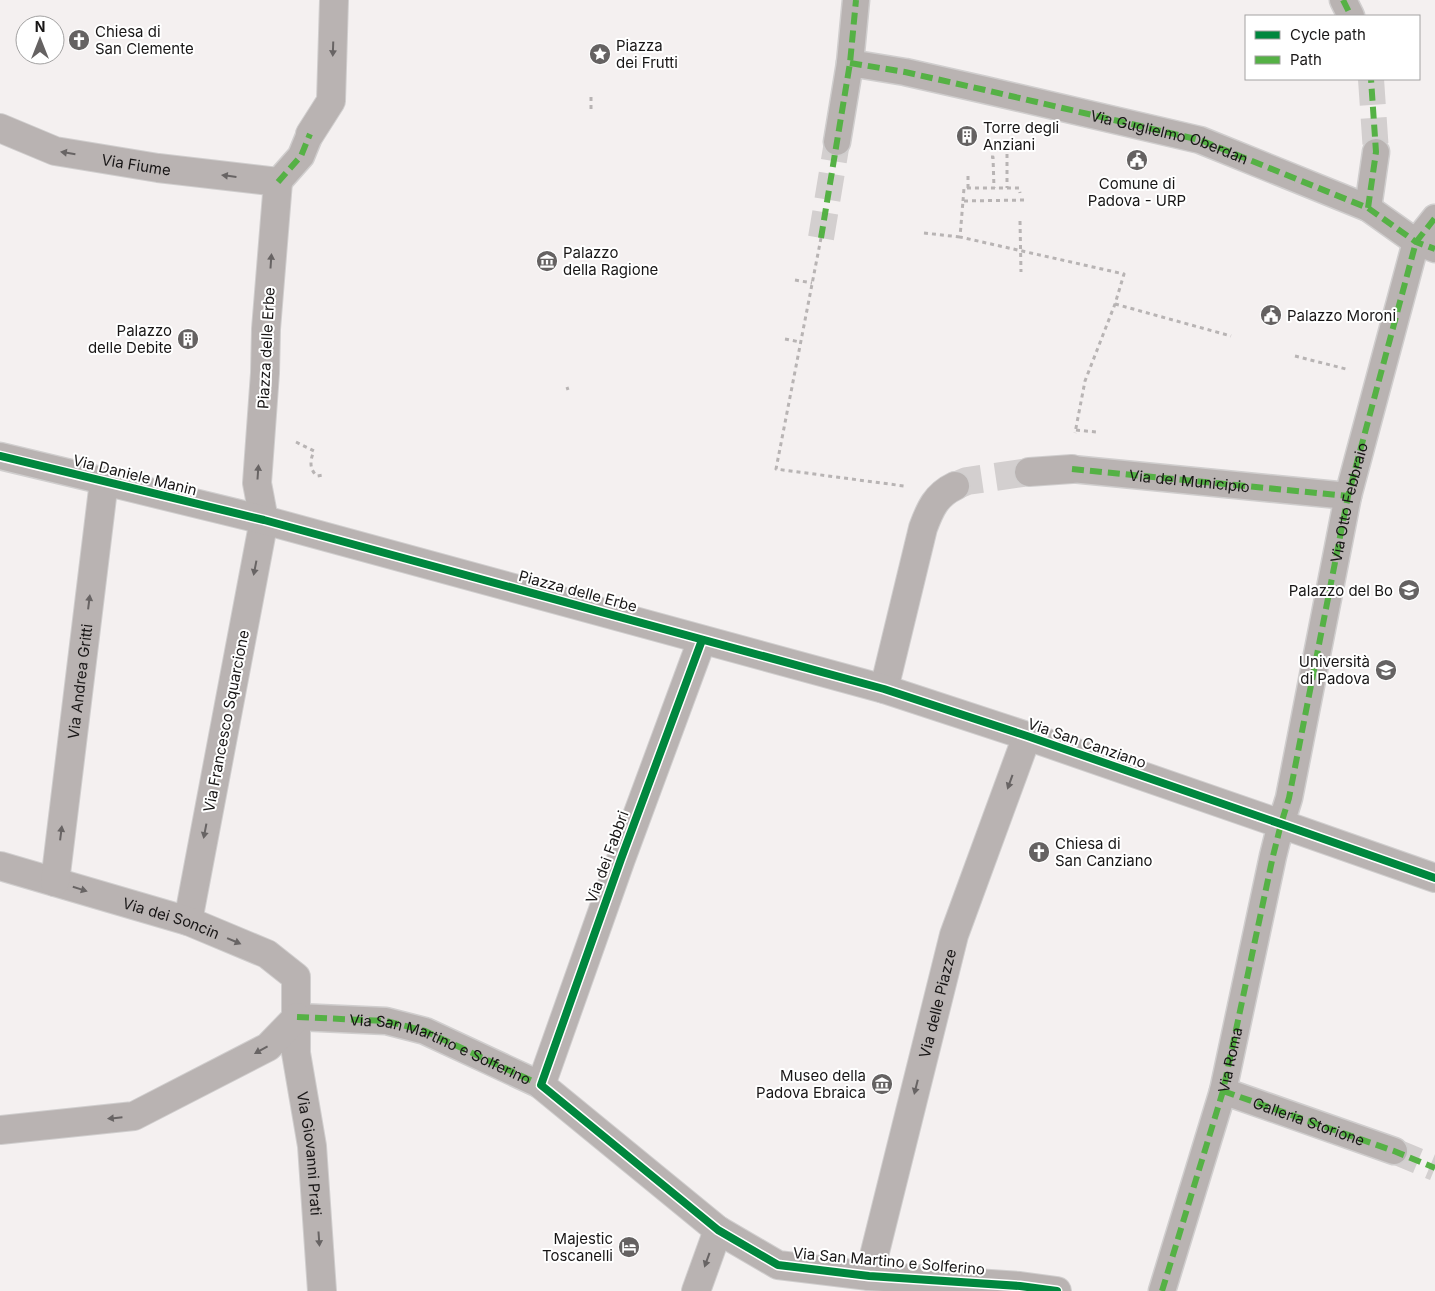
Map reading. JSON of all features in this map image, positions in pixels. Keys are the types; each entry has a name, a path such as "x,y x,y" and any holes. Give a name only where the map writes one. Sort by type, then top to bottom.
{"street":[{"path":"278,182 301,156 310,134 331,101 334,0"},
{"path":"837,142 850,63 856,0"},
{"path":"1343,0 1350,15"},
{"name":"Via Guglielmo Oberdan","path":"850,63 906,72 1200,140 1368,208 1426,246"},
{"name":"Via Fiume","path":"0,128 55,151 158,168 278,182"},
{"path":"1368,208 1376,152"},
{"name":"Piazza delle Erbe","path":"278,182 264,355 265,373 257,483 264,520 884,689"},
{"name":"Via Otto Febbraio","path":"1281,824 1289,798 1348,496 1380,377 1435,218"},
{"name":"Via Daniele Manin","path":"0,456 264,520"},
{"name":"Via del Municipio","path":"1029,472 1072,468 1348,496"},
{"name":"Via Andrea Gritti","path":"55,882 104,481"},
{"path":"884,689 928,512 938,498 950,489"},
{"name":"Via Francesco Squarcione","path":"188,921 264,520"},
{"name":"Via dei Fabbri","path":"541,1085 621,859 702,640"},
{"name":"Via San Canziano","path":"884,689 1027,736 1435,878"},
{"name":"Via delle Piazze","path":"869,1276 954,935 1027,736"},
{"name":"Via Roma","path":"1162,1291 1223,1091 1281,824"},
{"name":"Via dei Soncin","path":"0,866 188,921 267,954 296,977 297,1017"},
{"path":"0,1130 134,1116 268,1047 297,1017"},
{"name":"Via San Martino e Solferino","path":"297,1017 386,1021 425,1032 541,1085 718,1230 778,1265 869,1276 1020,1286 1057,1291"},
{"name":"Via Giovanni Prati","path":"297,1017 296,1053 312,1146 322,1291"},
{"name":"Galleria Storione","path":"1223,1091 1394,1152"},
{"path":"696,1291 718,1230"}],"path":[{"path":"590,109 592,96"},
{"path":"1007,154 1007,188"},
{"path":"991,157 993,157 994,188"},
{"path":"968,176 968,188"},
{"path":"960,238 964,188 1019,188 1020,193"},
{"path":"963,201 1024,200"},
{"path":"1020,221 1021,272"},
{"path":"924,233 960,238 1124,274 1115,304 1085,381 1076,430 1072,468"},
{"path":"820,238 776,469 950,489"},
{"path":"795,280 812,283"},
{"path":"1115,304 1230,336"},
{"path":"785,339 800,342"},
{"path":"1295,356 1380,377"},
{"path":"1076,430 1096,432"},
{"path":"314,451 311,457 313,473 317,476 324,475"}],"tunnel":[{"path":"1371,80 1376,152"},
{"path":"821,238 837,142"},
{"path":"955,486 967,481 1029,472"},
{"path":"1394,1151 1435,1168"}],"marked path":[{"path":"821,238 850,63 856,0"},
{"path":"1343,0 1350,15"},
{"path":"850,63 905,72 1200,140 1368,208 1416,242 1435,249"},
{"path":"1368,208 1376,152 1371,80"},
{"path":"278,182 301,156 310,134"},
{"path":"1162,1291 1223,1091 1273,856 1289,798 1348,496 1416,242 1435,218"},
{"path":"1072,469 1348,496"},
{"path":"297,1017 386,1021 425,1031 541,1085"},
{"path":"1223,1091 1394,1151 1435,1168"}],"cycle path":[{"path":"0,456 264,520 884,689 1027,736 1435,878"},
{"path":"702,640 621,859 541,1085 718,1230 778,1265 869,1276 1020,1286 1057,1291"}],"place":[{"name":"Chiesa di San Clemente","path":"79,40"},
{"name":"Piazza dei Frutti","path":"600,54"},
{"name":"Torre degli Anziani","path":"967,136"},
{"name":"Comune di Padova - URP","path":"1137,160"},
{"name":"Palazzo della Ragione","path":"547,261"},
{"name":"Palazzo Moroni","path":"1271,315"},
{"name":"Palazzo delle Debite","path":"188,339"},
{"name":"Palazzo del Bo","path":"1409,590"},
{"name":"Università di Padova","path":"1386,670"},
{"name":"Chiesa di San Canziano","path":"1039,852"},
{"name":"Museo della Padova Ebraica","path":"882,1084"},
{"name":"Majestic Toscanelli","path":"629,1247"}]}
